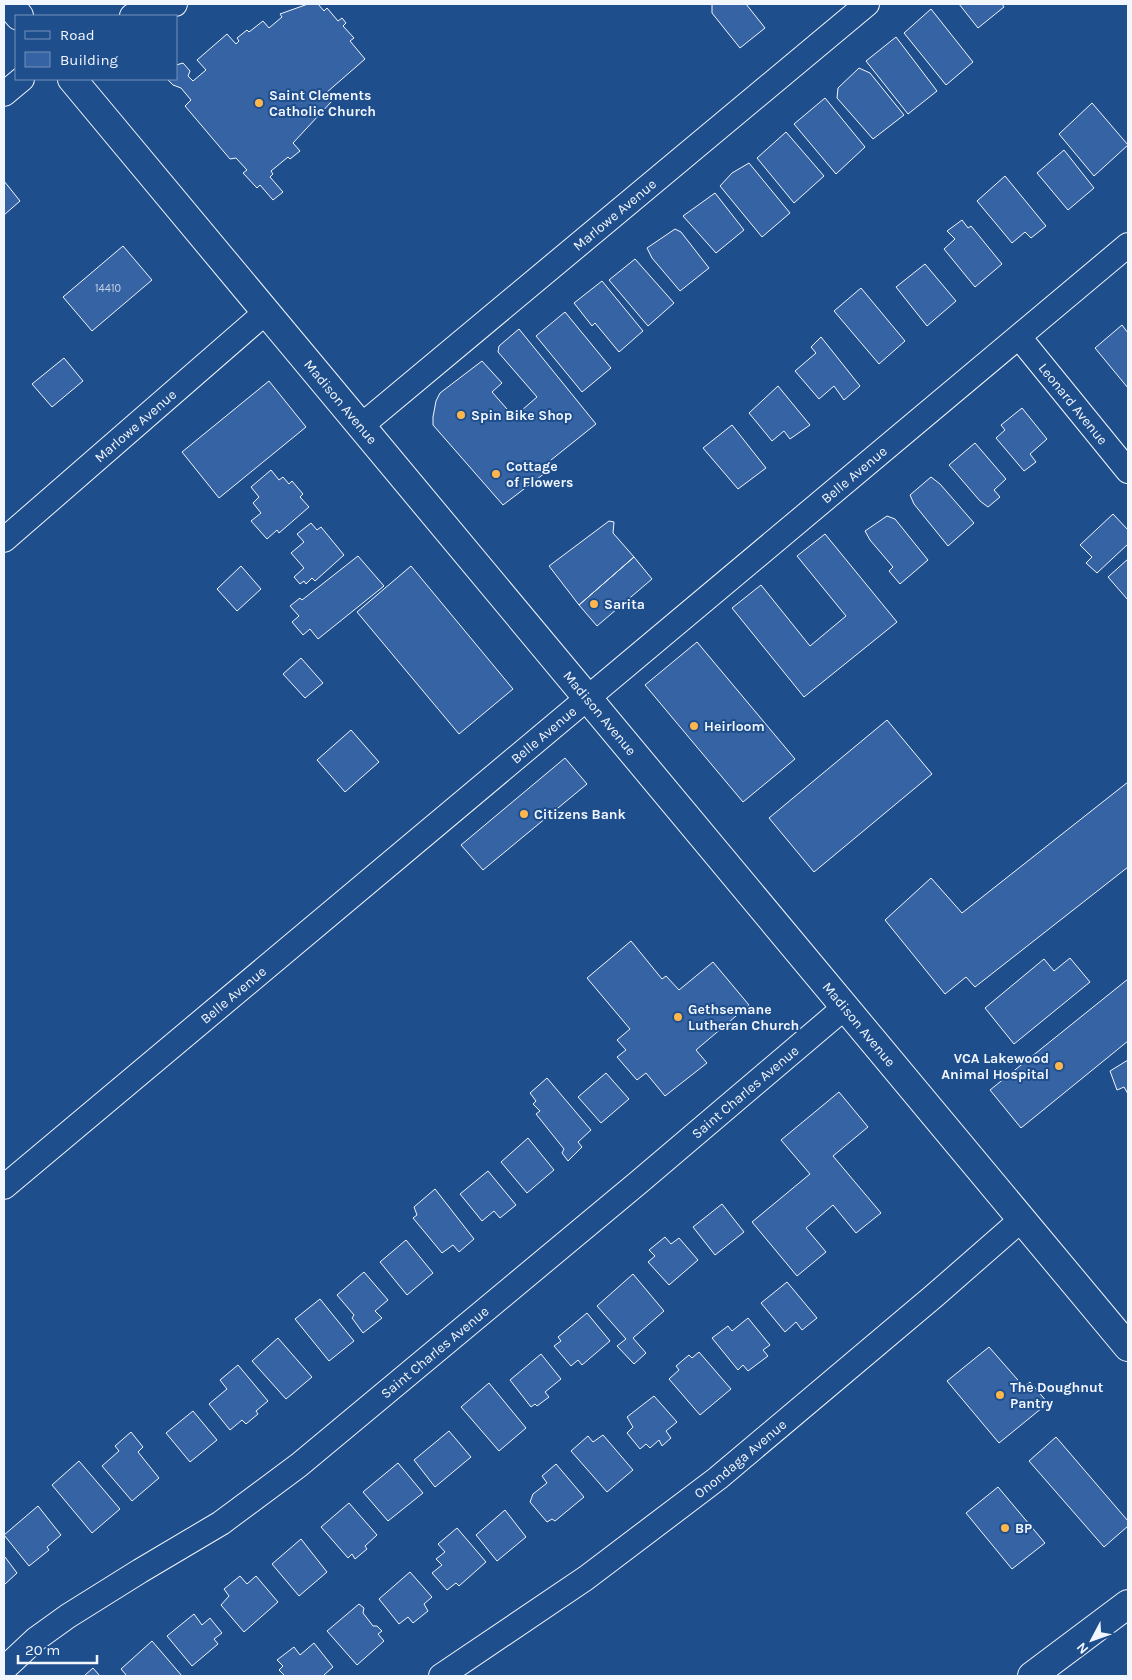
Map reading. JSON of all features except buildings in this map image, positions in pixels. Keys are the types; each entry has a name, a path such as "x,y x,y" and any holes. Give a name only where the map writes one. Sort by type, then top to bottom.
{"main road":[{"path":"9,4 18,15"},
{"name":"Madison Avenue","path":"73,80 1128,1347"},
{"path":"1032,1676 1128,1604"}],"street":[{"path":"136,15 175,4"},
{"name":"Marlowe Avenue","path":"361,426 867,4"},
{"path":"4,94 21,80"},
{"name":"Belle Avenue","path":"4,1187 1128,245"},
{"name":"Marlowe Avenue","path":"4,540 266,312"},
{"name":"Leonard Avenue","path":"1018,337 1128,471"},
{"name":"Saint Charles Avenue","path":"4,1669 36,1640 68,1616 221,1523 299,1465 654,1170 845,1007"},
{"name":"Onondaga Avenue","path":"441,1676 586,1578 718,1478 934,1296 1022,1219"}],"place":[{"name":"Saint Clements Catholic Church","path":"259,103"},
{"name":"Spin Bike Shop","path":"461,415"},
{"name":"Cottage of Flowers","path":"496,474"},
{"name":"Sarita","path":"594,604"},
{"name":"Heirloom","path":"694,726"},
{"name":"Citizens Bank","path":"524,814"},
{"name":"Gethsemane Lutheran Church","path":"678,1017"},
{"name":"VCA Lakewood Animal Hospital","path":"1059,1066"},
{"name":"The Doughnut Pantry","path":"1000,1395"},
{"name":"BP","path":"1005,1528"}]}
